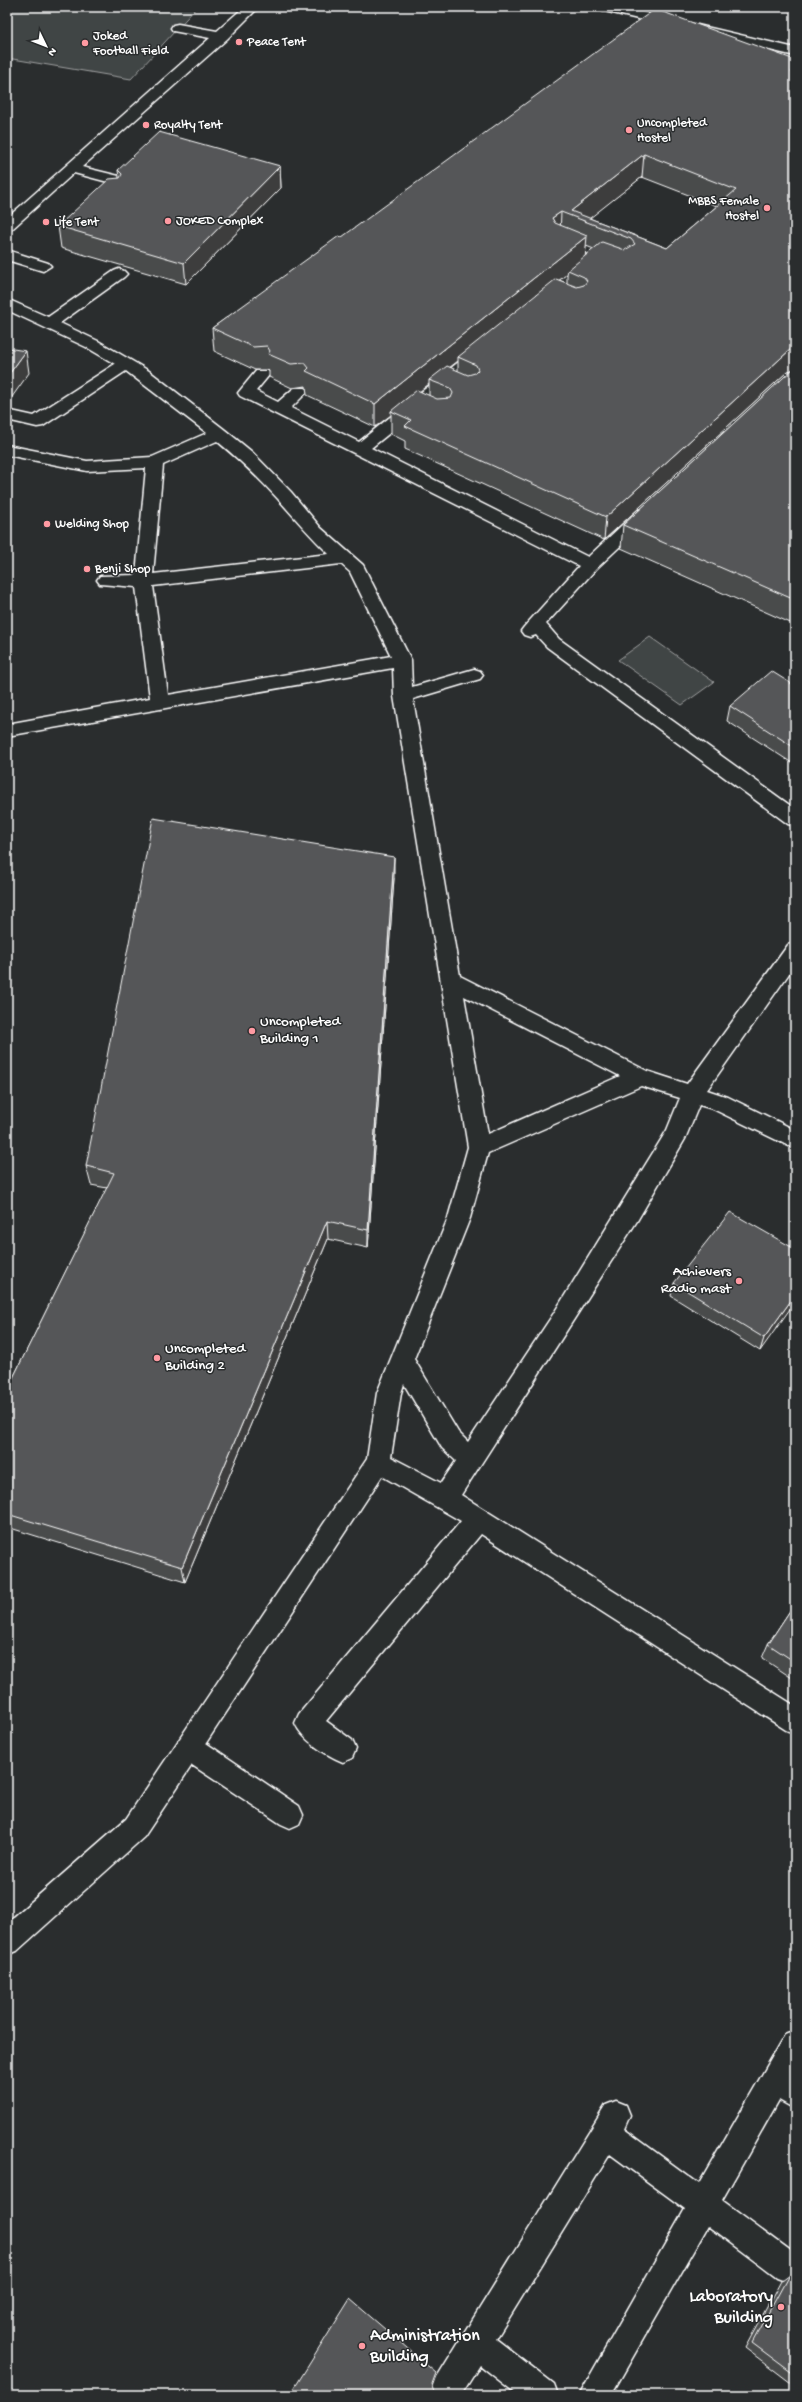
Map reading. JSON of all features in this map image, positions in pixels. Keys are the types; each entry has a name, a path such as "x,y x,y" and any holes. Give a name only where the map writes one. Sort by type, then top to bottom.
{"street":[{"path":"16,221 70,168 252,7"},
{"path":"604,7 795,52"},
{"path":"178,28 220,36"},
{"path":"70,168 118,180 106,192 116,195"},
{"path":"7,255 43,266"},
{"path":"50,323 119,274"},
{"path":"7,304 92,344 143,374 246,456 285,496 315,532 357,569 402,660 403,696 479,1147 459,1218 389,1393 378,1462 135,1828 7,1941"},
{"path":"360,449 422,408 444,382 492,343"},
{"path":"7,415 37,422 126,364"},
{"path":"262,374 246,393 590,565"},
{"path":"444,382 462,390"},
{"path":"280,409 300,392"},
{"path":"7,450 86,466 155,462 218,434"},
{"path":"155,462 144,581 160,703"},
{"path":"657,503 636,531 590,565 533,628 795,819"},
{"path":"106,580 144,581 344,558"},
{"path":"7,730 402,660"},
{"path":"403,696 474,675"},
{"path":"445,1498 562,1320 628,1214 677,1133 692,1094 795,950"},
{"path":"452,981 640,1077 720,1103 795,1140"},
{"path":"479,1147 640,1077"},
{"path":"402,1360 450,1440 470,1459"},
{"path":"378,1462 445,1498 478,1518 795,1721"},
{"path":"343,1749 308,1723 478,1518"},
{"path":"189,1747 290,1815"},
{"path":"594,2395 704,2203 785,2087 795,2045"},
{"path":"448,2388 611,2124 704,2203 788,2267"},
{"path":"476,2343 543,2395"}],"shaded area":[{"name":"Joked Football Field","path":"7,7 197,7 131,79 7,58"},
{"path":"650,637 714,682 682,705 618,660"}],"building":[{"path":"655,9 795,60 795,69 791,72 795,73 795,347 792,348 606,517 405,426 411,420 391,411 417,390 437,399 451,398 453,393 450,388 429,380 447,366 468,375 475,373 478,370 476,365 458,357 556,279 577,287 584,285 587,281 584,277 568,270 602,242 625,250 635,244 631,239 561,212 552,218 555,223 587,236 375,404 306,371 309,368 305,363 291,364 268,354 270,351 267,346 253,347 212,328 339,236 342,237","holes":["644,154 736,190 667,248 571,211"]},
{"name":"JOKED Complex","path":"159,132 280,166 184,263 58,226 109,179 120,178 122,174 118,170"},
{"path":"7,348 26,351 7,377"},
{"path":"795,367 795,600 623,525"},
{"path":"771,671 795,686 795,748 730,706"},
{"path":"153,818 394,857 368,1230 327,1221 182,1567 7,1514 7,1390 114,1173 86,1166"},
{"name":"Achievers Radio mast","path":"730,1212 795,1249 795,1295 764,1338 674,1283"},
{"path":"795,1603 795,1662 768,1644"},
{"name":"Laboratory Building","path":"789,2275 795,2277 795,2375 752,2343"},
{"name":"Administration Building","path":"350,2299 436,2373 432,2384 435,2392 454,2393 453,2395 290,2395"}],"place":[{"name":"Peace Tent","path":"239,42"},
{"name":"Joked Football Field","path":"85,43"},
{"name":"Royalty Tent","path":"146,125"},
{"name":"Uncompleted Hostel","path":"629,130"},
{"name":"MBBS Female Hostel","path":"767,208"},
{"name":"JOKED Complex","path":"168,221"},
{"name":"Life Tent","path":"46,222"},
{"name":"Welding Shop","path":"47,524"},
{"name":"Benji Shop","path":"87,569"},
{"name":"Uncompleted Building 1","path":"252,1031"},
{"name":"Achievers Radio mast","path":"739,1281"},
{"name":"Uncompleted Building 2","path":"157,1358"},
{"name":"Laboratory Building","path":"781,2307"},
{"name":"Administration Building","path":"362,2346"}]}
